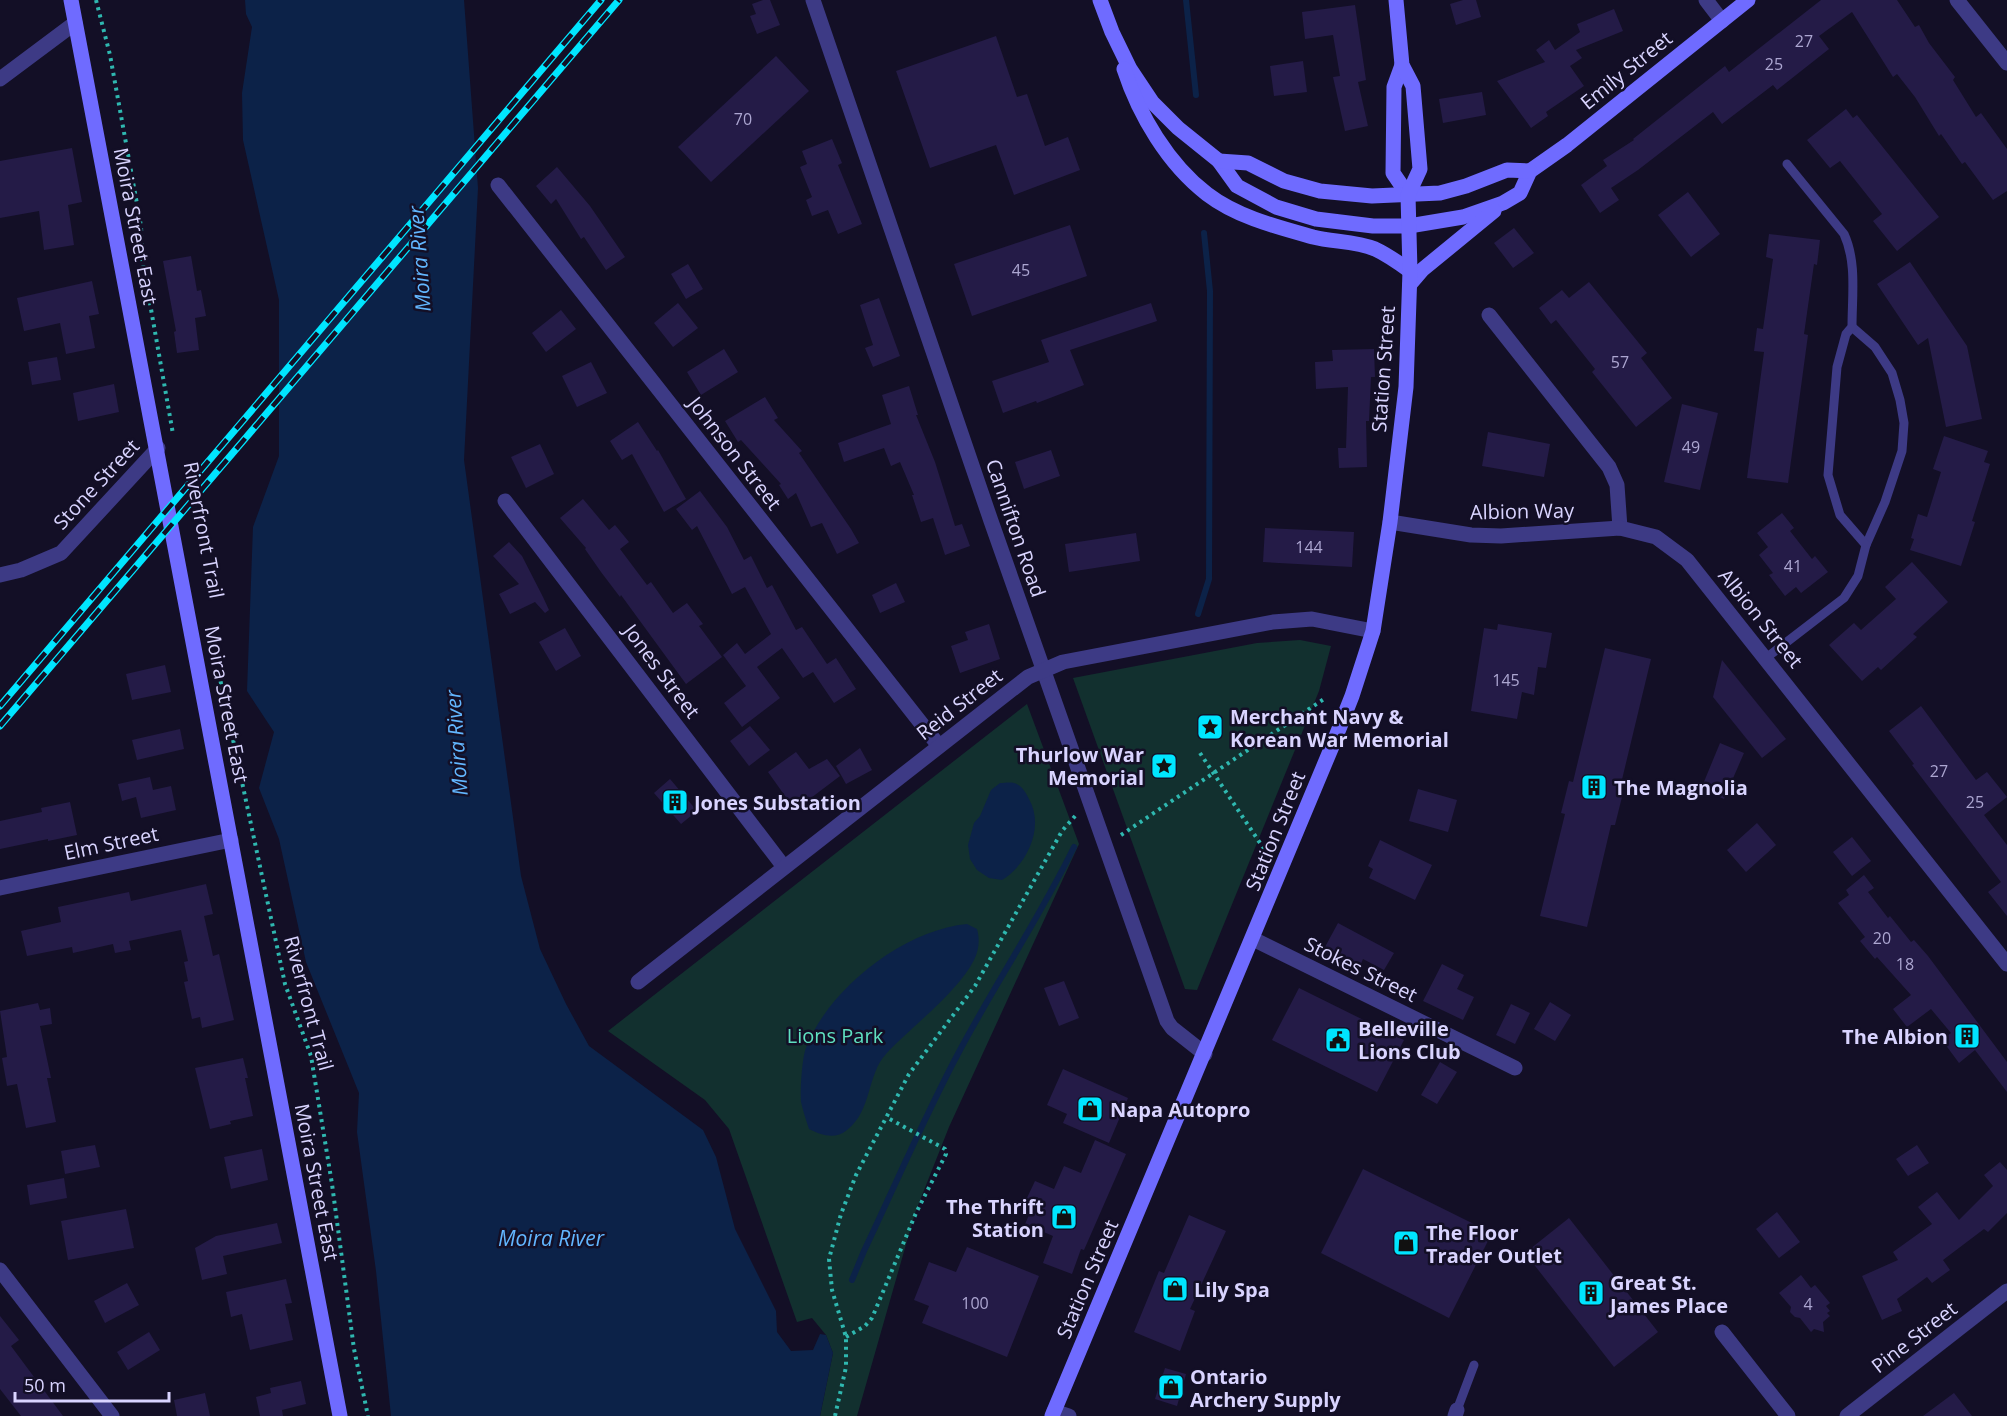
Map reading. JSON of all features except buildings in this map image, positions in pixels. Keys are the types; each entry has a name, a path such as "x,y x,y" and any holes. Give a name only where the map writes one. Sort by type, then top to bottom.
{"main road":[{"name":"Moira Street East","path":"71,0 158,448 340,1416"},
{"path":"1100,0 1130,88 1151,129 1176,163 1207,194 1232,209 1270,225 1315,237 1374,248 1396,260 1410,278 1503,203"},
{"name":"Station Street","path":"1058,1414 1352,696 1373,631 1390,522 1406,387 1410,278 1408,195 1420,170 1413,86 1402,65 1396,0"},
{"name":"Emily Street","path":"1112,32 1130,69 1152,102 1178,128 1219,161 1237,186 1276,207 1316,219 1373,226 1409,226 1463,217 1503,203 1520,193 1530,171 1567,145 1748,0"},
{"name":"Station Street","path":"1402,65 1394,87 1393,173 1408,195"},
{"path":"1219,161 1248,164 1284,182 1320,191 1372,196 1440,193 1489,179 1507,170 1530,171"}],"street":[{"name":"Cannifton Road","path":"813,0 1043,669 1167,1021 1172,1028 1205,1054"},
{"path":"1706,0 1722,21"},
{"path":"1957,0 2007,63"},
{"path":"0,79 75,23"},
{"name":"Johnson Street","path":"498,185 939,746"},
{"path":"1488,315 1610,467 1617,485 1620,528"},
{"name":"Stone Street","path":"0,575 21,570 61,553 158,448"},
{"name":"Jones Street","path":"505,501 784,867"},
{"name":"Albion Way","path":"1390,522 1472,535 1501,536 1620,528"},
{"name":"Albion Street","path":"1620,528 1656,537 1687,560 2007,964"},
{"name":"Reid Street","path":"638,982 1028,677 1043,669 1063,662 1273,622 1312,619 1373,631"},
{"name":"Elm Street","path":"0,888 231,840"},
{"name":"Stokes Street","path":"1253,939 1515,1068"},
{"path":"0,1270 112,1416"},
{"name":"Pine Street","path":"1847,1416 2007,1291"},
{"path":"1722,1332 1788,1416"}],"lane":[{"path":"1787,164 1844,234 1850,247 1852,327 1846,334 1837,367 1828,475 1840,515 1866,545"},
{"path":"1766,658 1844,598 1858,576 1866,545 1885,502 1902,451 1904,423 1892,373 1875,346 1852,327"},
{"path":"1456,1413 1474,1365"}],"path":[{"name":"Riverfront Trail","path":"96,0 110,55 141,226 142,258 173,423 173,436"},
{"name":"Riverfront Trail","path":"217,663 285,984 311,1056 332,1184 354,1349 368,1416"},
{"path":"1121,835 1324,699"},
{"path":"1200,753 1264,849"},
{"path":"835,1416 846,1367 846,1337 832,1290 829,1259 841,1214 856,1175 909,1074 975,986 1062,831 1090,801"},
{"path":"846,1337 865,1326 872,1318 916,1212 946,1154 945,1149 932,1140 886,1117"}],"green space":[{"path":"1300,640 1331,646 1319,691 1197,990 1185,989 1073,678 1257,643"},
{"name":"Lions Park","path":"1027,704 1079,844 949,1127 915,1213 857,1416 820,1416 833,1353 826,1335 812,1318 797,1322 729,1129 705,1100 608,1031"}],"water":[{"name":"Moira River","path":"245,0 464,0 478,188 464,460 521,876 540,949 589,1046 703,1130 716,1157 735,1229 776,1311 777,1332 791,1351 813,1350 820,1334 826,1335 833,1353 820,1416 391,1416 376,1271 357,1132 359,1093 306,962 279,839 259,788 274,732 247,691 253,527 279,456 279,300 243,140 242,93 252,27 246,14"},
{"path":"1000,783 1014,783 1021,787 1028,797 1035,821 1034,833 1026,855 1019,865 1002,880 989,878 977,870 970,859 968,845 974,823 980,816 991,790"},
{"path":"967,924 977,929 978,933 974,960 946,997 880,1062 861,1113 855,1122 847,1130 833,1136 823,1135 809,1129 801,1102 803,1059 817,1026 832,1004 850,984 894,950 918,937"}],"waterway":[{"path":"1186,0 1196,95"},
{"path":"1198,614 1209,579 1210,291 1204,233"},
{"path":"852,1280 947,1075 1074,847"}],"railway":[{"path":"0,706 601,0"},
{"path":"0,726 619,0"}],"place":[{"name":"Merchant Navy & Korean War Memorial","path":"1210,727"},
{"name":"Thurlow War Memorial","path":"1164,766"},
{"name":"The Magnolia","path":"1594,787"},
{"name":"Jones Substation","path":"675,802"},
{"name":"The Albion","path":"1967,1036"},
{"name":"Belleville Lions Club","path":"1338,1040"},
{"name":"Napa Autopro","path":"1090,1109"},
{"name":"The Thrift Station","path":"1064,1217"},
{"name":"The Floor Trader Outlet","path":"1406,1243"},
{"name":"Lily Spa","path":"1175,1289"},
{"name":"Great St. James Place","path":"1591,1293"},
{"name":"Ontario Archery Supply","path":"1171,1387"}]}
